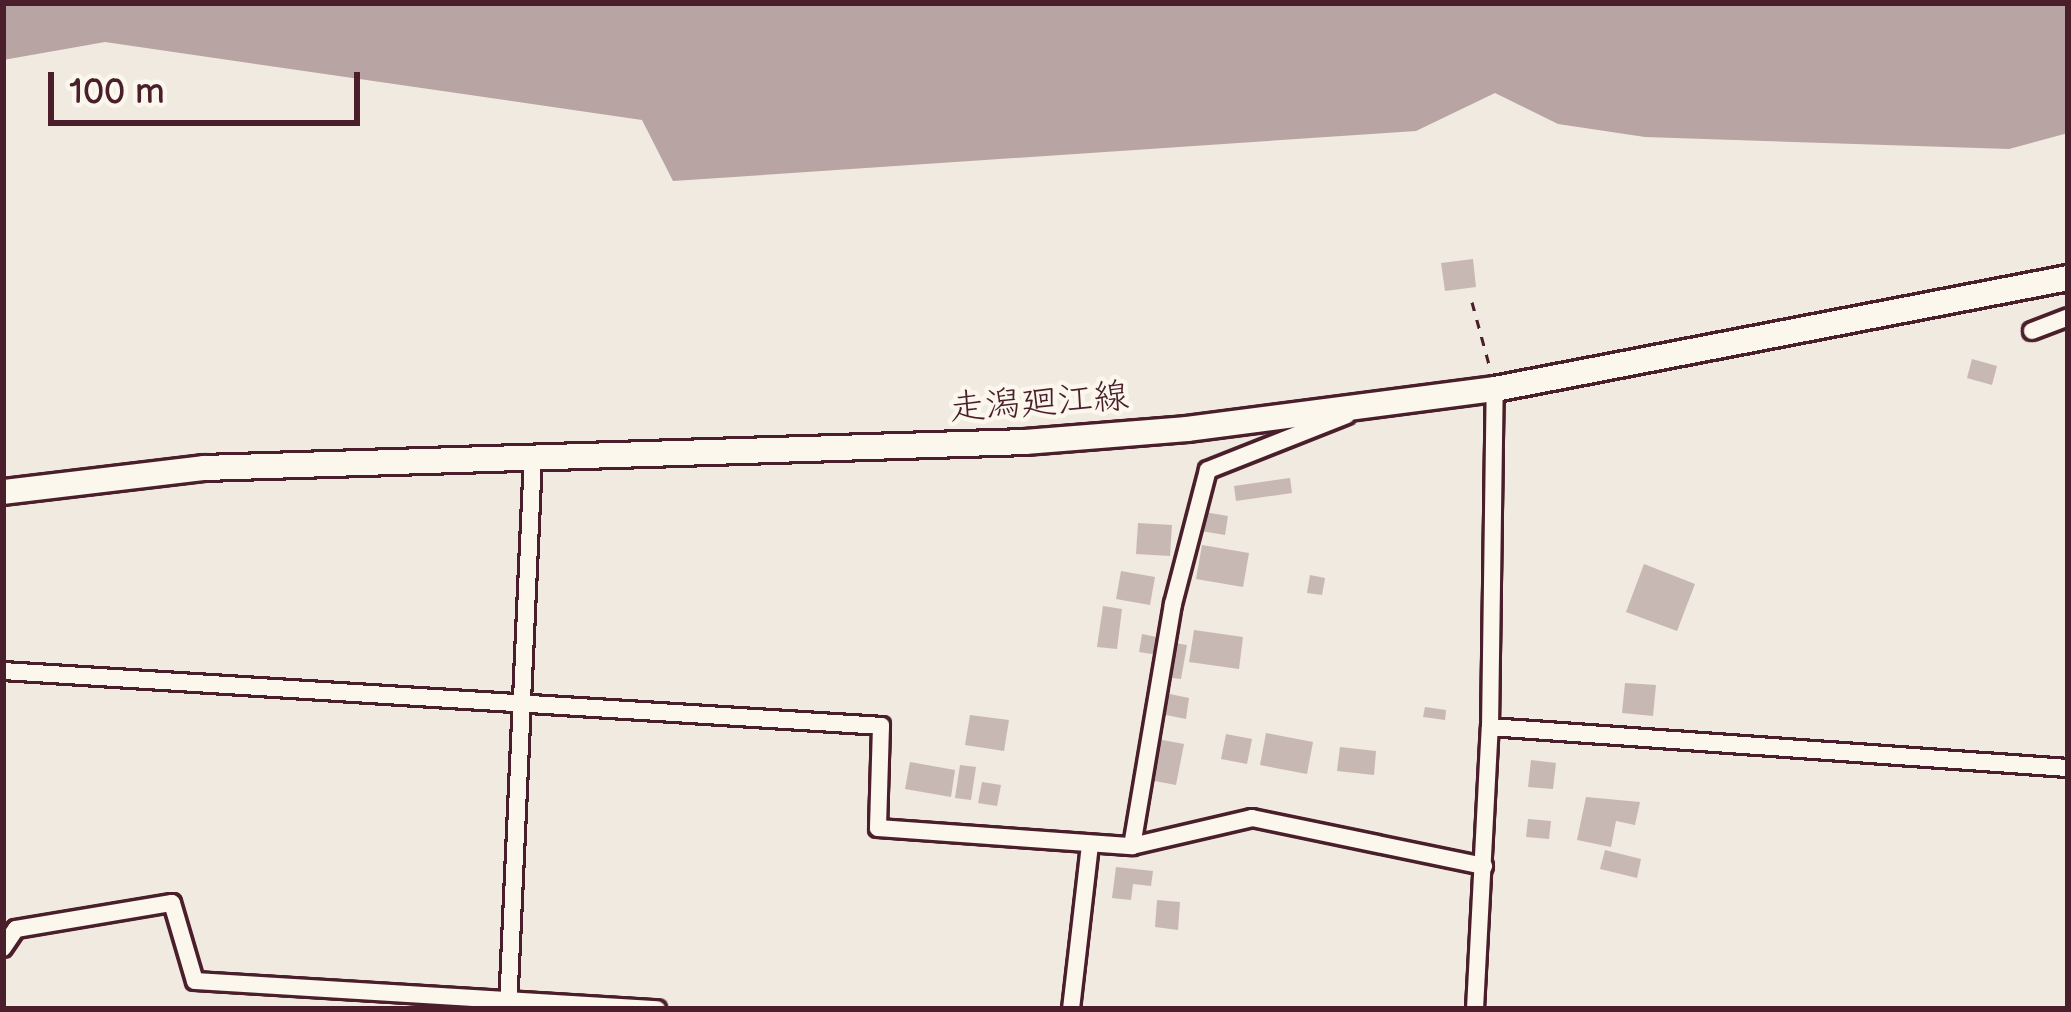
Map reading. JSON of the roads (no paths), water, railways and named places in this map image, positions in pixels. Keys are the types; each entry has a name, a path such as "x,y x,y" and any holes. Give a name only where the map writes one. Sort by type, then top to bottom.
{"main road":[{"name":"走潟廻江線","path":"4,492 204,468 1025,442 1366,408 1495,389 2068,278"}],"street":[{"path":"2032,331 2068,317"},
{"path":"1474,1009 1490,727 1495,389"},
{"path":"1132,846 1173,604 1208,470 1366,408"},
{"path":"508,1005 533,458"},
{"path":"3,671 524,700 881,726 878,829 1132,846 1252,818 1484,866"},
{"path":"1490,727 2068,768"},
{"path":"1071,1009 1090,846"},
{"path":"3,948 16,929 172,903 195,981 508,1005 657,1009"}]}
